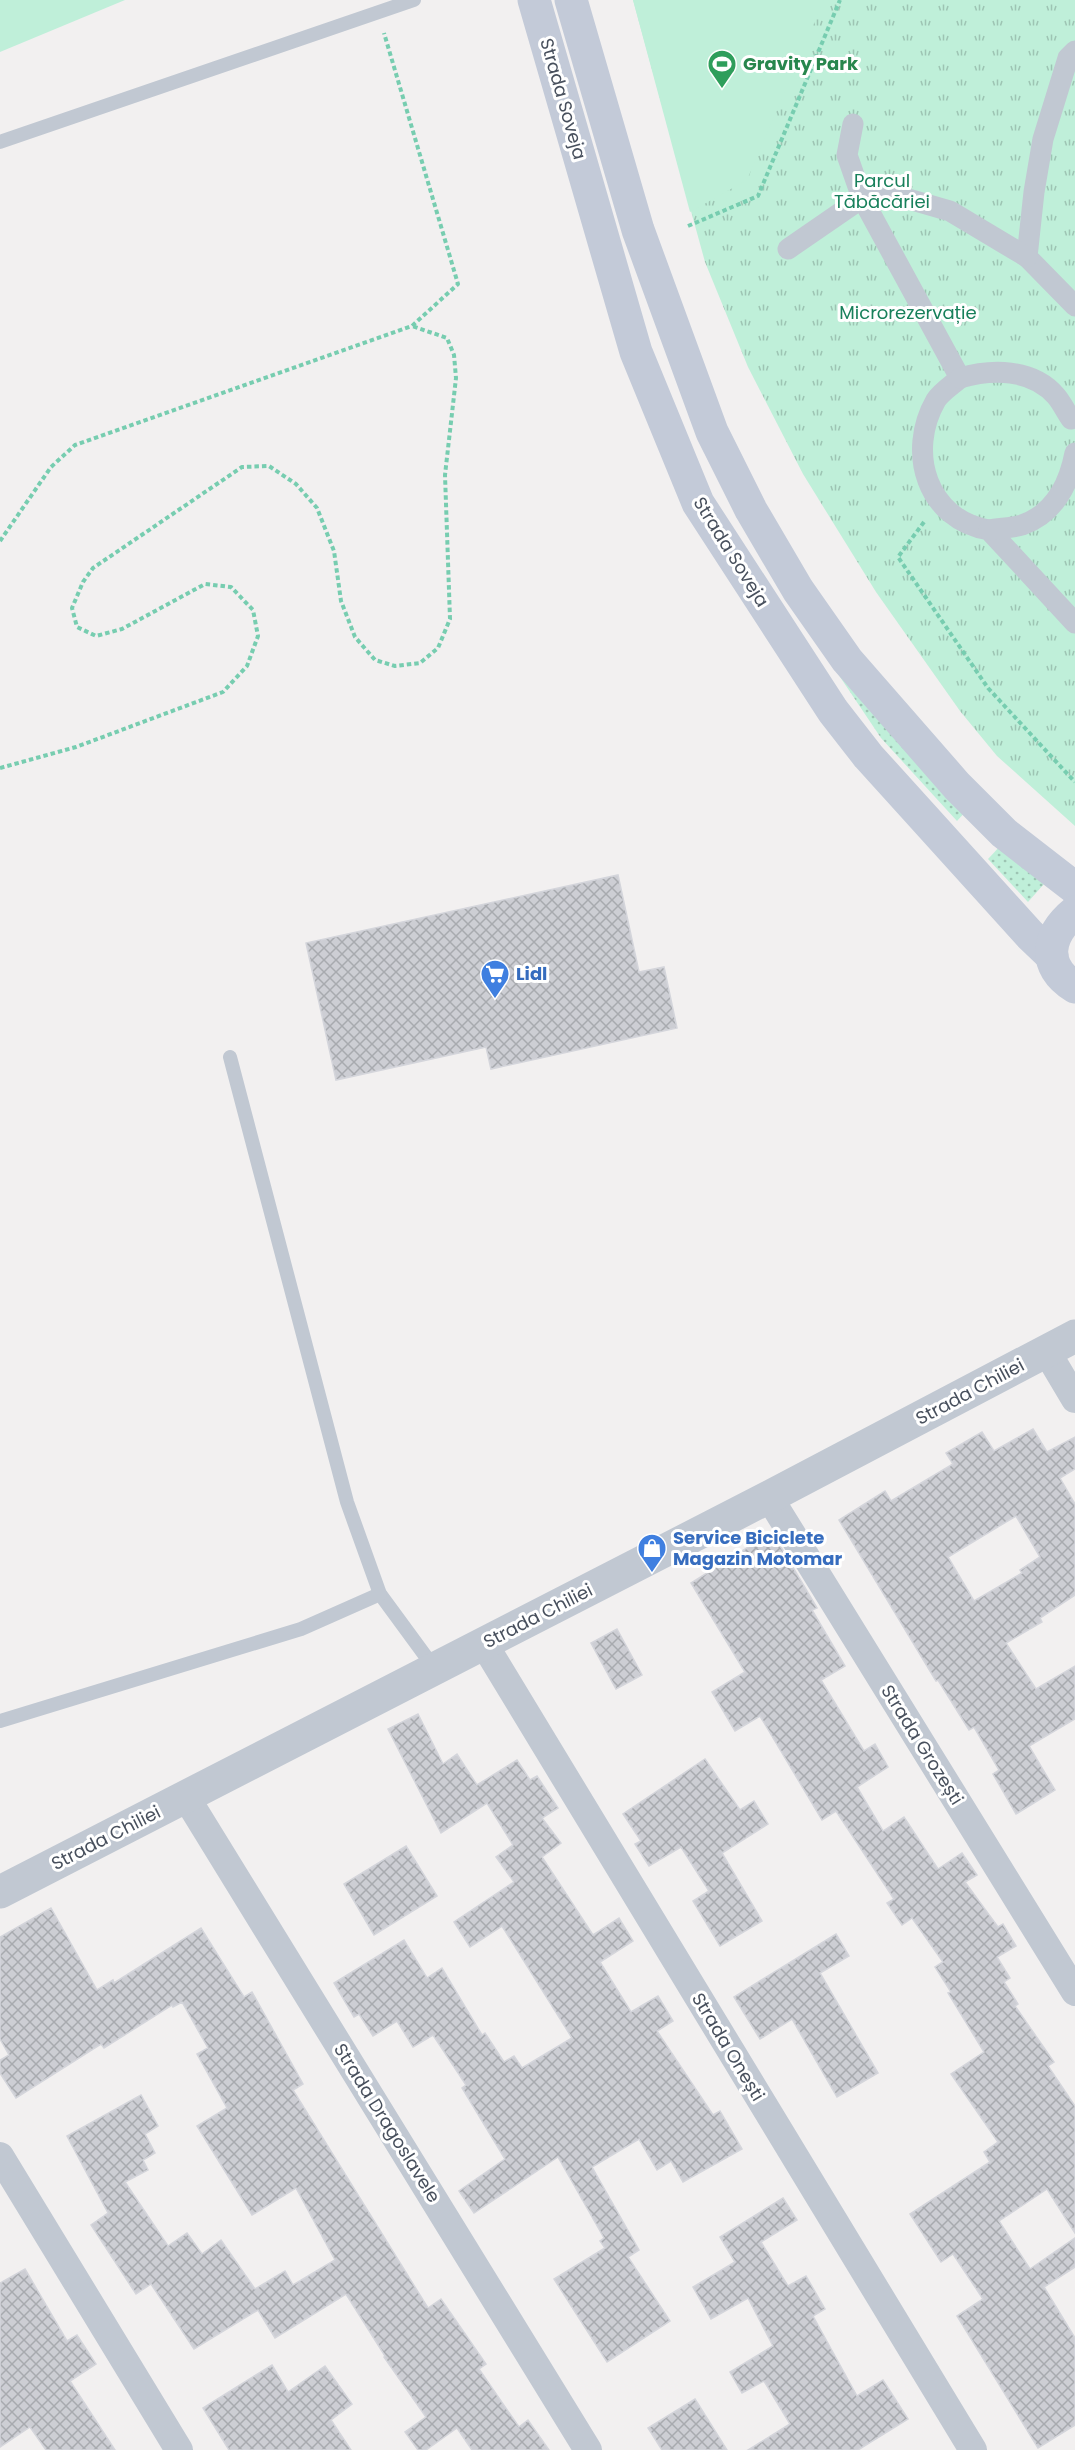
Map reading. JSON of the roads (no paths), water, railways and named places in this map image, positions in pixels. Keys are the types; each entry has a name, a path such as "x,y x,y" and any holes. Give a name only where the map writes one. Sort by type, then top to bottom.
{"main road":[{"name":"Strada Soveja","path":"534,0 636,352 698,503 833,711 861,747 947,845 1052,956 1055,968 1063,979 1075,987"},
{"name":"Strada Soveja","path":"572,0 638,230 712,432 751,510 798,590 847,660 957,786 1004,833 1075,888"},
{"path":"1052,956 1056,931 1061,923 1075,912"}],"street":[{"path":"1027,257 1043,139 1068,58 1075,51"},
{"path":"853,124 847,155 862,198 960,378"},
{"path":"788,249 862,198 905,198 950,211 1027,257 1075,306"},
{"path":"1075,443 1073,419 1054,394 1031,378 1003,371 978,372 960,378 937,397 926,420 921,447 925,476 939,502 956,519 974,528 989,530 1022,525 1047,510 1064,491 1075,453"},
{"path":"989,530 1075,623"},
{"name":"Strada Chiliei","path":"0,1892 769,1497 1075,1336"},
{"path":"1047,1352 1075,1399"},
{"name":"Strada Grozești","path":"769,1497 1075,1992"},
{"name":"Strada Onești","path":"484,1644 973,2450"},
{"name":"Strada Dragoslavele","path":"186,1797 588,2450"},
{"path":"0,2156 179,2450"}],"lane":[{"path":"0,142 414,0"},
{"path":"230,1057 347,1502 380,1594 435,1669"},
{"path":"0,1721 301,1629 380,1594"}],"place":[{"name":"Gravity Park","path":"722,90"},
{"name":"Lidl","path":"495,1000"},
{"name":"Service Biciclete Magazin Motomar","path":"652,1574"}],"park label":[{"name":"Parcul Tăbăcăriei","path":"882,192"},
{"name":"Microrezervație","path":"908,313"}]}
